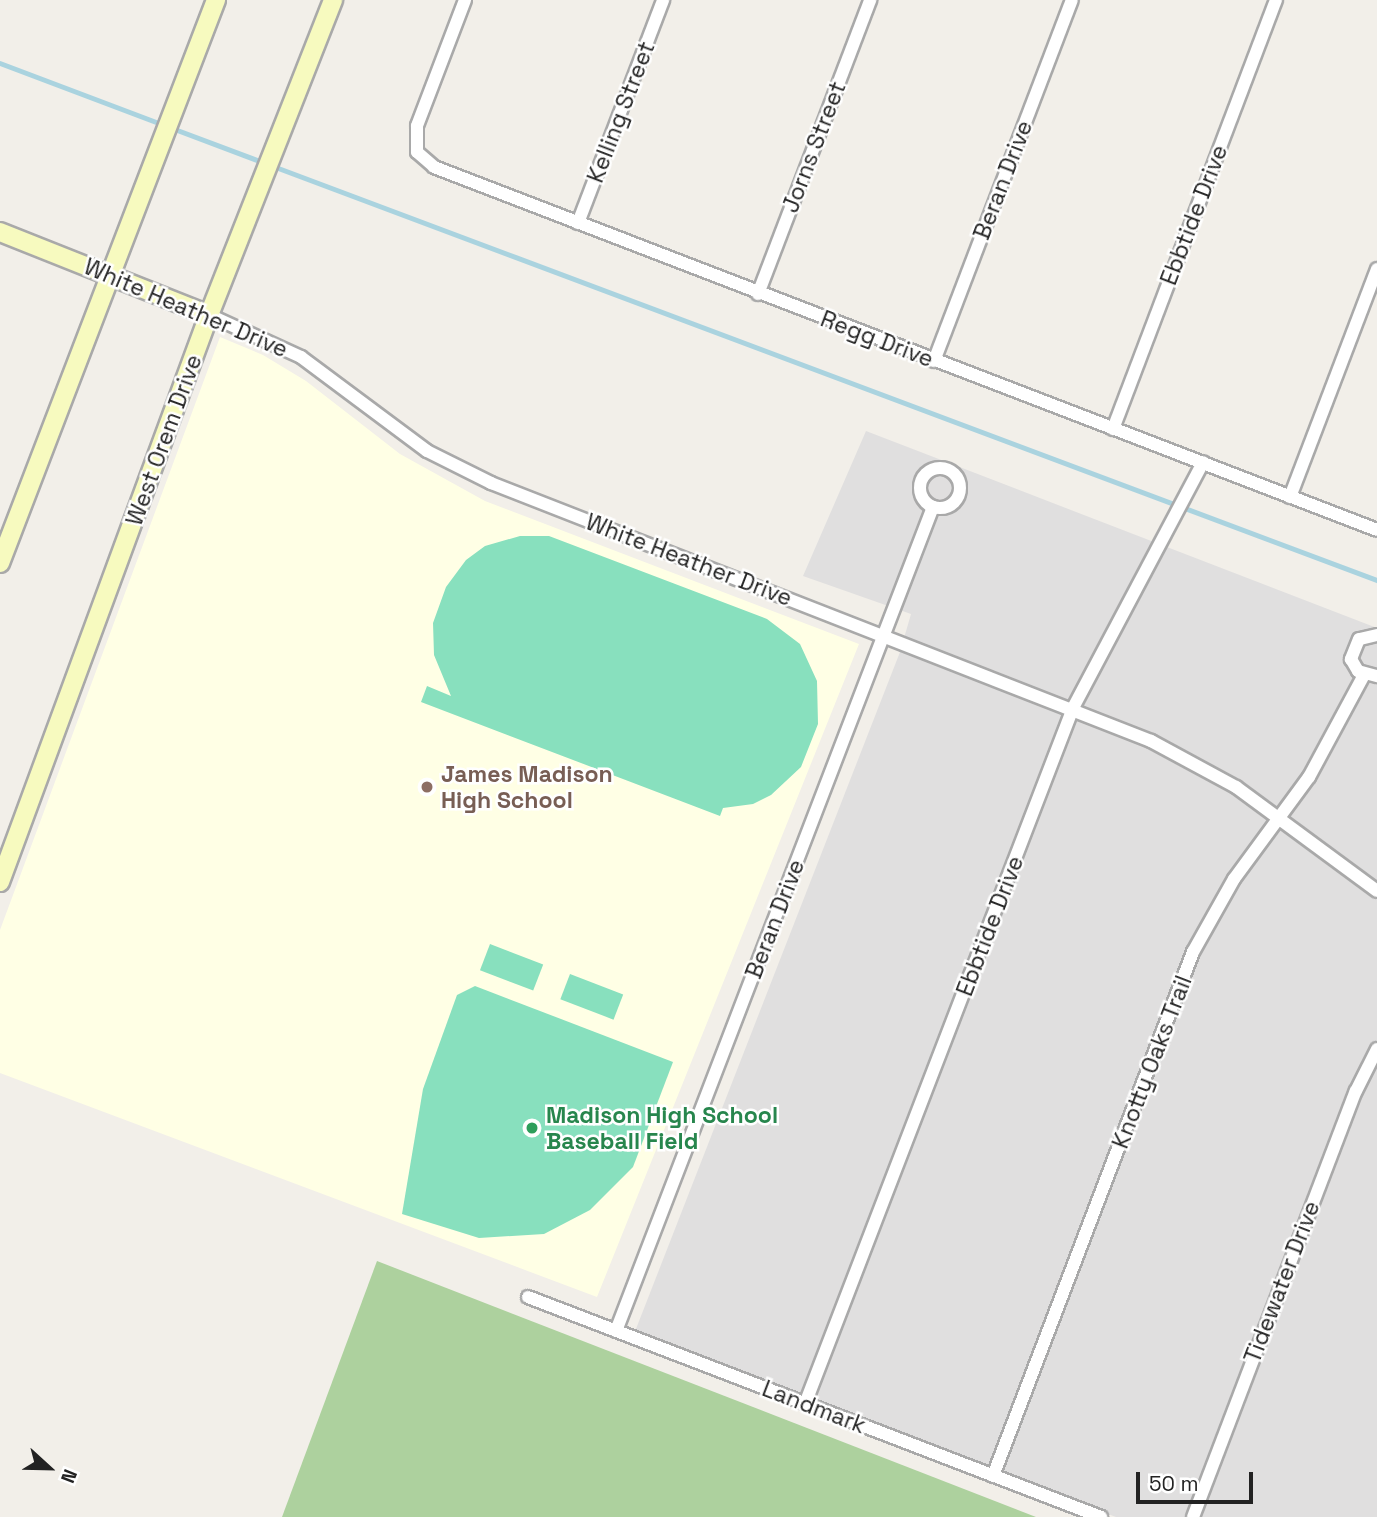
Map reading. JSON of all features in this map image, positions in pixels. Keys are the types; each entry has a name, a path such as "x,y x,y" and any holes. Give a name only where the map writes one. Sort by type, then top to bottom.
{"main road":[{"path":"0,563 216,0"},
{"name":"West Orem Drive","path":"0,882 209,315 333,0"},
{"name":"White Heather Drive","path":"0,232 209,315"}],"street":[{"name":"Regg Drive","path":"465,0 421,116 417,152 434,167 758,294 1377,530"},
{"name":"Kelling Street","path":"578,223 663,0"},
{"name":"Jorns Street","path":"758,294 870,0"},
{"name":"Beran Drive","path":"934,361 1072,0"},
{"name":"Ebbtide Drive","path":"1113,429 1276,0"},
{"path":"1290,497 1377,269"},
{"name":"White Heather Drive","path":"209,315 301,357 445,462 883,636 1073,708 1150,741 1236,787 1377,891"},
{"name":"Ebbtide Drive","path":"805,1404 1073,708 1191,491 1203,463"},
{"name":"Beran Drive","path":"616,1331 933,507"},
{"name":"Knotty Oaks Trail","path":"993,1476 1193,952 1234,879 1280,819 1371,676 1353,666 1351,651 1359,639 1377,635"},
{"name":"Tidewater Drive","path":"1193,1517 1356,1091 1377,1049"},
{"name":"Landmark","path":"528,1297 1101,1517"}],"shaded area":[{"name":"James Madison High School","path":"220,337 263,355 306,381 400,454 485,501 859,644 597,1297 0,1073 0,930"},
{"path":"866,431 1377,628 1377,1517 1116,1517 634,1334 900,652 911,614 803,576"}],"green space":[{"path":"520,536 549,536 767,619 800,644 817,681 818,724 801,767 771,795 753,804 723,808 720,816 421,702 427,686 451,696 434,655 433,623 446,587 466,560 485,546"},
{"path":"490,944 543,964 533,991 480,970"},
{"path":"570,974 623,994 614,1020 560,999"},
{"name":"Madison High School Baseball Field","path":"475,986 673,1062 633,1167 590,1210 544,1234 479,1238 402,1214 423,1089 457,995"},
{"path":"377,1261 1036,1517 282,1517"}],"waterway":[{"path":"0,63 164,125"},
{"path":"172,128 265,163"},
{"path":"273,166 1377,580"}],"place":[{"name":"James Madison High School","path":"427,787"},
{"name":"Madison High School Baseball Field","path":"532,1128"}]}
